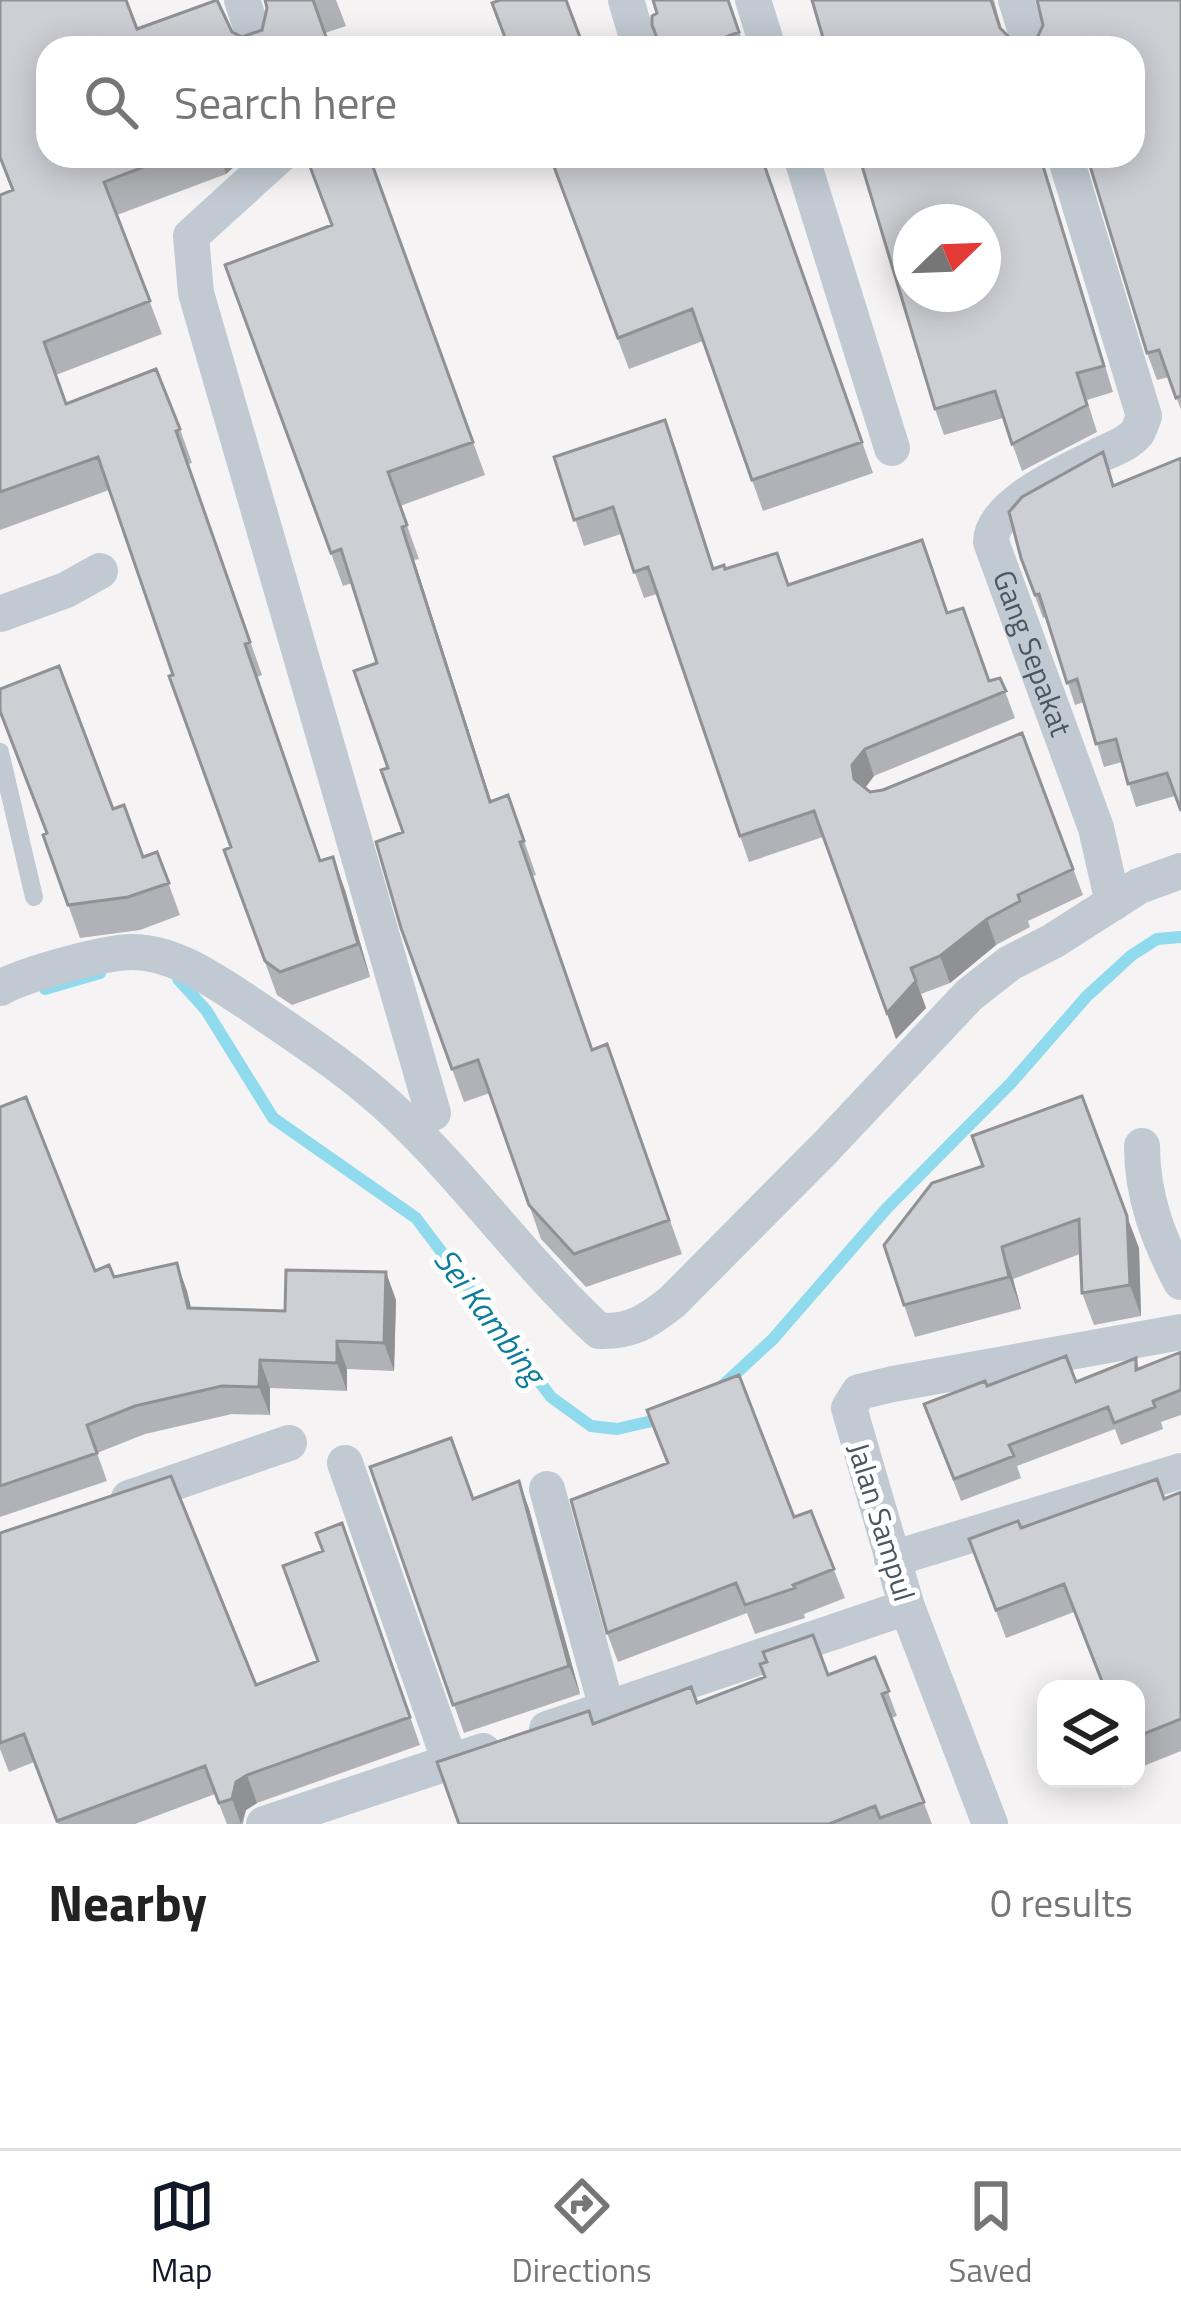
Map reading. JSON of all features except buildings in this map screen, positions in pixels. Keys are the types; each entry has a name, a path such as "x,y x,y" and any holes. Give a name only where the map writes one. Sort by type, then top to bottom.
{"street":[{"path":"242,0 254,36"},
{"path":"626,0 636,36"},
{"path":"753,0 764,36"},
{"path":"1016,0 1027,36"},
{"path":"266,168 191,236 196,293 433,1113"},
{"path":"805,168 892,448"},
{"name":"Gang Sepakat","path":"1069,168 1144,416 1137,433 1124,443 1031,493 1000,515 991,530 1096,828 1113,903"},
{"path":"0,614 66,590 100,571"},
{"path":"1015,742 1059,724"},
{"path":"0,988 63,967 133,952 196,968 283,1026 398,1115 549,1285 599,1331 622,1331 645,1324 672,1302 969,995 1010,963 1139,886 1181,872"},
{"path":"1142,1146 1142,1180 1157,1235 1181,1282"},
{"name":"Jalan Sampul","path":"988,1823 907,1607 849,1408 859,1392 1181,1332"},
{"path":"86,1513 289,1443"},
{"path":"345,1462 450,1762"},
{"path":"892,1558 1181,1471"},
{"path":"547,1489 607,1709"},
{"path":"264,1824 907,1607"}],"lane":[{"path":"0,752 34,897"}],"waterway":[{"name":"Sei Kambing","path":"719,1389 773,1339 887,1208 1011,1083 1087,996 1157,939 1181,937"},
{"name":"Sei Kambing","path":"45,989 100,973"},
{"name":"Sei Kambing","path":"178,979 206,1010 273,1118 416,1218 551,1397 591,1426 617,1429 665,1418"}]}
